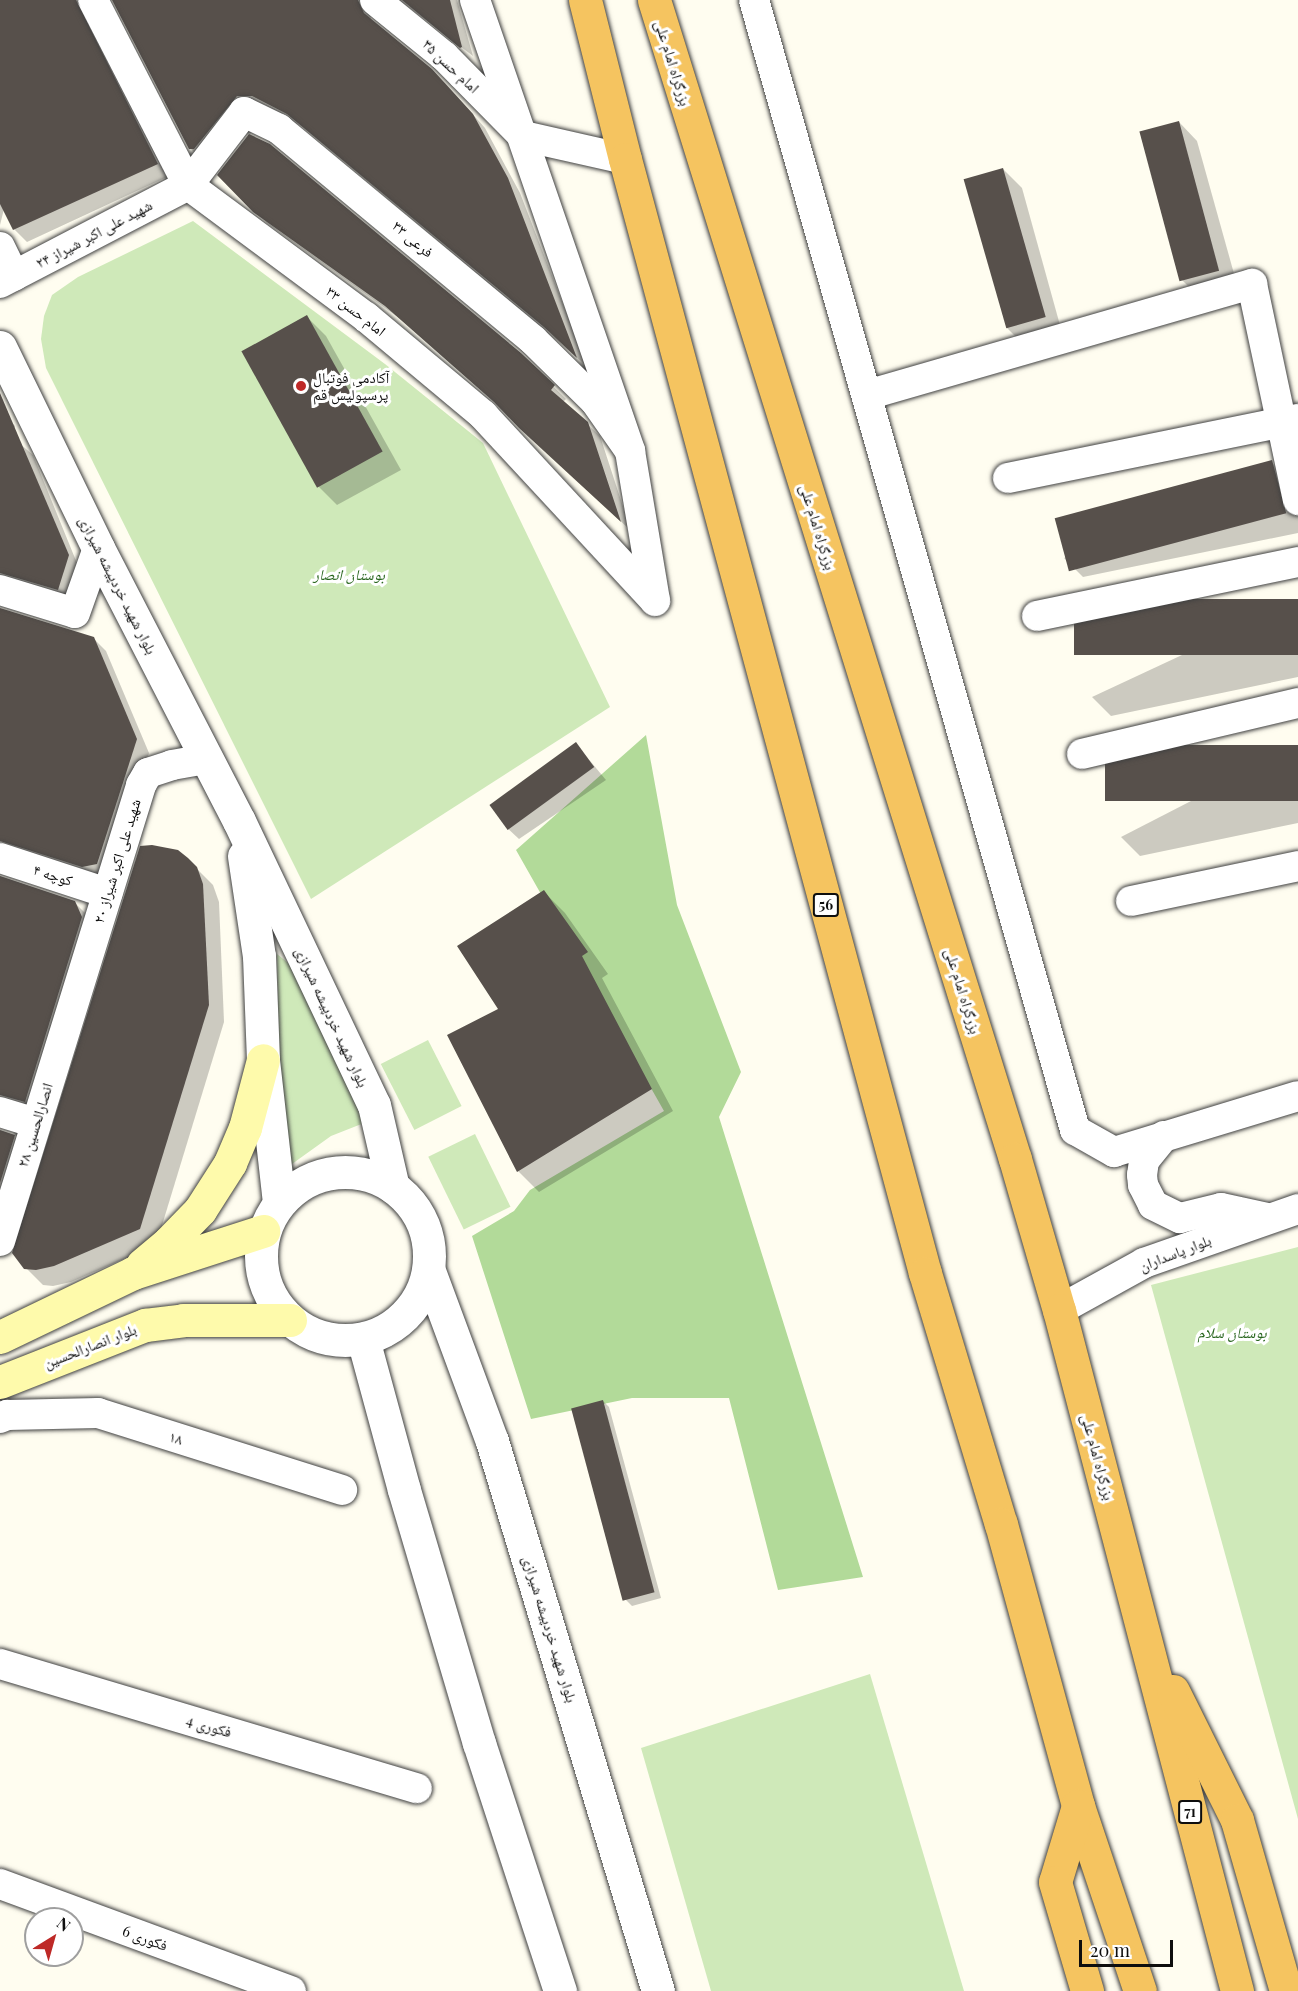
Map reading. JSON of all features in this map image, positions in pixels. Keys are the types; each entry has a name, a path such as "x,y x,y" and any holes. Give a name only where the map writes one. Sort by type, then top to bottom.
{"highway":[{"name":"56","path":"585,0 625,159 925,1273 1001,1524 1078,1806"},
{"name":"بزرگراه امام علی","path":"654,0 1015,1159 1059,1310 1237,1991"},
{"path":"1143,1632 1237,1820 1286,1991"},
{"path":"1078,1806 1055,1882 1087,1991"},
{"path":"1078,1806 1140,1991"}],"main road":[{"path":"133,1273 169,1242 200,1210 230,1163 245,1128 263,1060"},
{"path":"0,1337 133,1273 263,1231"},
{"name":"بلوار انصارالحسین","path":"0,1382 146,1325 183,1320 290,1320"}],"street":[{"name":"امام حسن ۳۳","path":"93,0 188,185 366,317 483,415 655,601 630,450"},
{"name":"امام حسن ۳۵","path":"375,0 444,56 523,136"},
{"path":"475,0 630,450"},
{"path":"754,0 1075,1130 1114,1152 1298,1096"},
{"name":"فرعی ۳۳","path":"188,185 244,112 279,129 533,340 595,401 630,450"},
{"path":"523,136 625,159"},
{"name":"شهید علی اکبر شیراز ۲۴","path":"7,279 188,185"},
{"path":"0,247 7,279"},
{"path":"867,396 1252,284 1289,421 1298,500"},
{"name":"بلوار شهید خردپیشه شیرازی","path":"0,347 98,548 239,821 374,1105 393,1187"},
{"path":"1008,478 1289,421"},
{"path":"0,590 75,613 98,548"},
{"path":"1037,616 1298,562"},
{"path":"1082,754 1298,703"},
{"name":"شهید علی اکبر شیراز ۲۰","path":"72,1009 141,785 148,773 172,765 207,759"},
{"name":"بلوار شهید خردپیشه شیرازی","path":"239,821 259,956 263,1060 279,1202"},
{"name":"کوچه ۴","path":"0,858 107,892"},
{"path":"1131,901 1298,866"},
{"name":"انصارالحسین ۲۸","path":"0,1240 72,1009"},
{"path":"0,1112 35,1123"},
{"path":"1164,1136 1144,1161 1143,1185 1153,1205 1180,1218 1221,1208 1267,1218"},
{"path":"360,1172 393,1187 408,1200 427,1233 429,1271 417,1302 394,1326 363,1339 344,1341 324,1338 306,1331 290,1320 270,1295 260,1264 263,1231 279,1202 292,1189 324,1173 360,1172"},
{"name":"بلوار پاسداران","path":"1059,1310 1144,1263 1298,1209"},
{"name":"بلوار شهید خردپیشه شیرازی","path":"429,1271 492,1441 658,1991"},
{"path":"363,1339 404,1490 479,1743 560,1991"},
{"name":"۱۸","path":"4,1417 98,1413 342,1490"},
{"name":"فکوری 4","path":"0,1664 417,1788"},
{"name":"فکوری 6","path":"0,1884 291,1991"}],"green space":[{"name":"بوستان انصار","path":"193,221 385,364 483,443 610,707 311,899 46,368 41,339 44,316 52,295 78,277"},
{"path":"646,735 677,905 741,1072 719,1117 863,1577 778,1590 729,1398 632,1398 531,1419 472,1236 514,1211 530,1190 664,1111 516,850"},
{"path":"277,954 292,966 345,1075 364,1123 331,1136 285,1169 281,1145"},
{"path":"428,1040 462,1106 414,1130 381,1064"},
{"path":"475,1134 511,1207 464,1230 428,1157"},
{"name":"بوستان سلام","path":"1298,1247 1298,1819 1151,1285"},
{"path":"870,1674 964,1991 711,1991 641,1748"}],"building":[{"path":"0,0 76,0 158,164 13,230 0,204"},
{"path":"112,0 358,0 364,13 432,69 473,114 508,178 577,358 544,327 287,114 252,96 237,96 194,149 189,149"},
{"path":"402,0 450,0 462,47 460,48"},
{"path":"1179,121 1219,271 1180,281 1139,132"},
{"path":"249,134 270,144 521,353 555,385 551,390 588,422 621,522 494,402 385,306 253,212 217,175"},
{"path":"1003,168 1046,317 1006,328 964,179"},
{"path":"307,315 383,451 317,488 241,351"},
{"path":"0,393 69,555 58,590 0,573"},
{"path":"1272,460 1286,513 1069,571 1055,518"},
{"path":"1074,599 1298,599 1298,655 1074,655"},
{"path":"0,608 94,637 137,739 97,864 82,867 0,841"},
{"path":"576,742 594,767 508,830 489,805"},
{"path":"1105,745 1298,745 1298,801 1105,801"},
{"path":"152,845 178,850 197,867 203,884 209,1005 140,1229 54,1266 36,1270 24,1269 12,1253 140,846"},
{"path":"0,876 75,901 82,917 25,1102 0,1095"},
{"path":"544,890 588,952 582,956 652,1089 517,1172 447,1035 498,1009 457,946"},
{"path":"0,1130 15,1135 0,1183"},
{"path":"603,1400 655,1592 623,1601 571,1409"}],"place":[{"name":"آکادمی فوتبال پرسپولیس قم","path":"301,386"}]}
